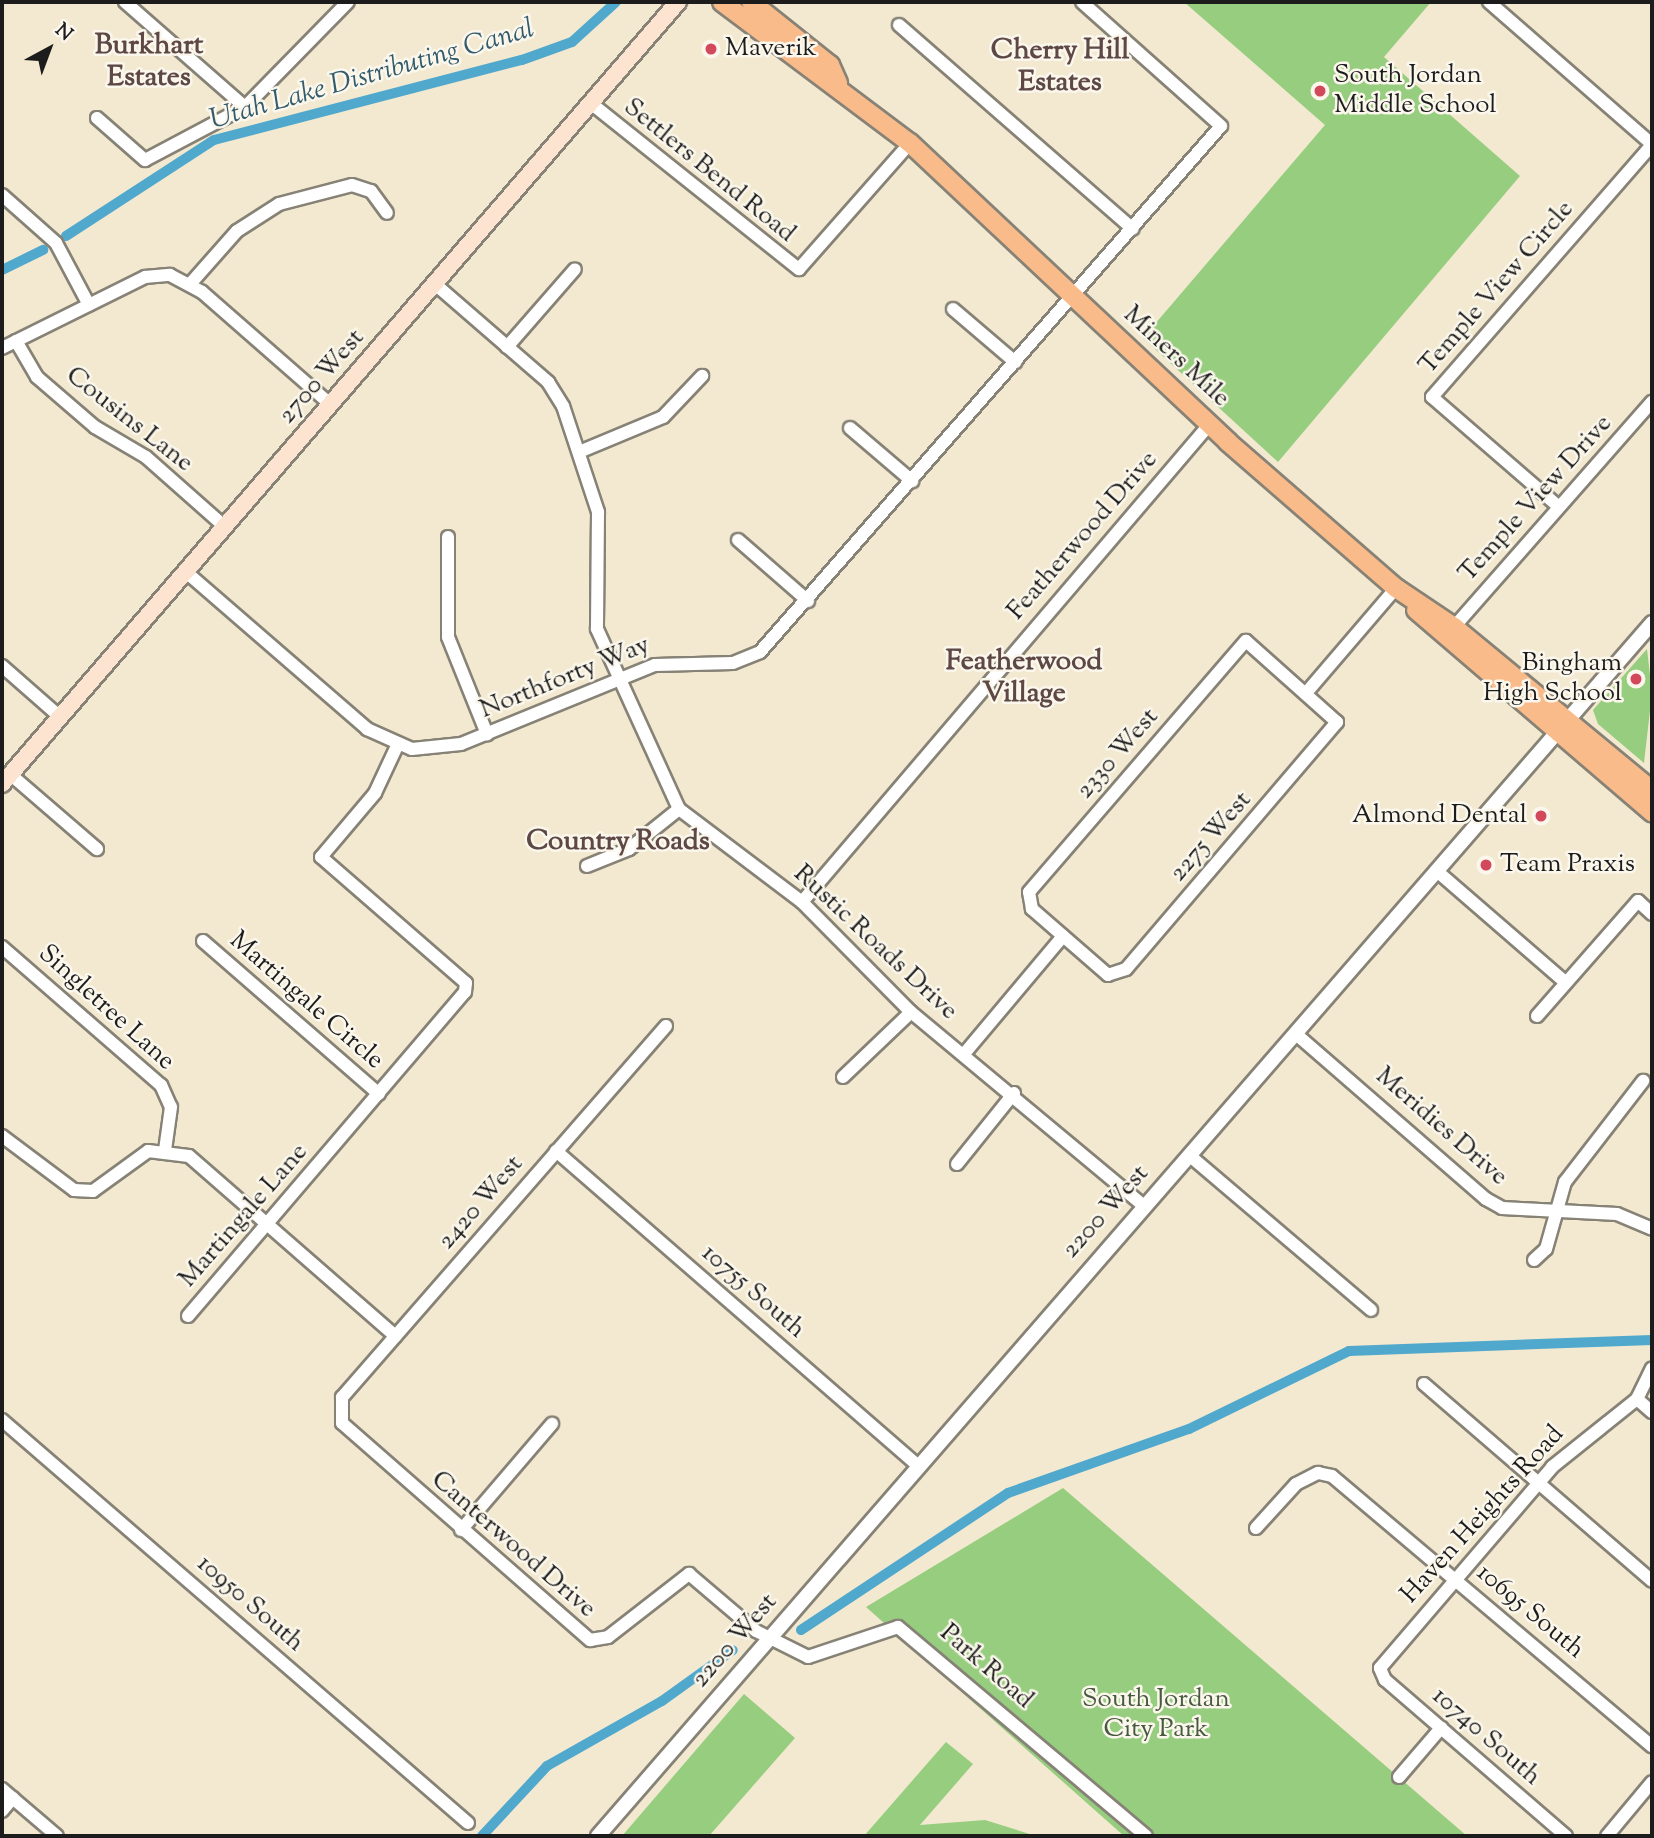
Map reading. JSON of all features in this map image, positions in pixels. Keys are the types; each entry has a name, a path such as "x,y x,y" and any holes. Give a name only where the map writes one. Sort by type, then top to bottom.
{"main road":[{"name":"2700 West","path":"6,779 678,2"},
{"path":"722,2 824,80 838,83"},
{"path":"751,2 830,65 838,83"},
{"name":"Miners Mile","path":"838,83 910,143 1209,425 1396,588 1454,627 1483,661"},
{"path":"1396,588 1563,727 1652,812"},
{"path":"1563,727 1652,790"}],"street":[{"path":"125,2 246,107"},
{"path":"97,118 145,160 246,107 348,2"},
{"name":"Northforty Way","path":"186,572 367,729 397,746 445,748 487,734 672,660 747,659 772,642 1221,126 1082,2"},
{"path":"1489,2 1652,144"},
{"path":"900,25 1133,229"},
{"name":"Settlers Bend Road","path":"592,104 799,268 910,143"},
{"name":"Temple View Circle","path":"1559,507 1432,397 1652,144"},
{"path":"191,283 237,231 279,204 352,185 371,191 387,213"},
{"path":"2,195 56,243 89,305"},
{"path":"508,347 575,269"},
{"path":"2,348 151,276 191,283 331,405"},
{"name":"Rustic Roads Drive","path":"435,285 554,389 579,452 598,512 596,619 619,680 679,808 802,902 911,1012 1014,1093 1144,1206"},
{"path":"954,309 1015,362"},
{"name":"Cousins Lane","path":"16,341 37,377 95,427 140,453 225,527"},
{"path":"579,452 656,421 702,376"},
{"name":"Temple View Drive","path":"1454,627 1652,402"},
{"name":"Featherwood Drive","path":"802,902 1209,425"},
{"path":"850,428 912,481"},
{"path":"448,537 449,637 487,734"},
{"path":"738,540 808,601"},
{"path":"1306,693 1396,588"},
{"name":"2200 West","path":"598,1836 1652,623"},
{"name":"2330 West","path":"1063,936 1026,898 1246,641 1306,693"},
{"path":"2,666 60,717"},
{"name":"2275 West","path":"1063,936 1115,977 1336,722 1306,693"},
{"name":"Martingale Lane","path":"188,1316 460,1001 466,983 321,857 375,793 397,746"},
{"path":"6,779 97,849"},
{"path":"587,866 629,849 679,808"},
{"path":"1438,872 1566,983"},
{"path":"1537,1016 1638,901 1652,914"},
{"path":"964,1054 1063,936"},
{"name":"Martingale Circle","path":"203,941 379,1094"},
{"name":"Singletree Lane","path":"2,947 161,1085 171,1107 165,1150"},
{"path":"843,1077 911,1012"},
{"name":"2420 West","path":"337,1413 342,1397 666,1026"},
{"name":"Meridies Drive","path":"1296,1034 1486,1199 1502,1208 1617,1213 1652,1229"},
{"path":"1534,1260 1546,1248 1552,1212 1564,1182 1643,1082"},
{"path":"957,1164 1014,1093"},
{"path":"2,1136 74,1190 93,1191 148,1152 165,1150 189,1156 396,1336"},
{"name":"10755 South","path":"556,1151 919,1466"},
{"path":"1189,1155 1371,1310"},
{"path":"1652,1368 1637,1399 1652,1412"},
{"path":"1424,1384 1652,1581"},
{"name":"Haven Heights Road","path":"1380,1668 1538,1483 1593,1428 1637,1399"},
{"name":"Canterwood Drive","path":"337,1413 355,1439 590,1640 608,1637 689,1574 770,1638"},
{"name":"10950 South","path":"2,1420 468,1823"},
{"path":"461,1530 552,1424"},
{"name":"10695 South","path":"1256,1528 1308,1477 1332,1476 1347,1484 1652,1746"},
{"name":"Park Road","path":"770,1638 808,1657 884,1630 911,1632 1146,1836"},
{"name":"10740 South","path":"1380,1668 1441,1728 1566,1836"},
{"path":"1399,1777 1441,1728"},
{"path":"1606,1836 1652,1782"},
{"path":"2,1789 57,1836"},
{"path":"2,1811 13,1798"}],"green space":[{"path":"1184,2 1431,2 1384,57 1520,176 1278,462 1143,338 1325,125"},
{"name":"Bingham High School","path":"1647,649 1652,693 1644,763 1598,724 1593,710"},
{"name":"South Jordan City Park","path":"1063,1488 1467,1836 1124,1836 866,1607"},
{"path":"744,1694 795,1738 709,1836 622,1836"},
{"path":"946,1742 973,1764 920,1825 985,1820 1036,1836 864,1836"}],"waterway":[{"name":"Utah Lake Distributing Canal","path":"66,236 214,140 522,60 572,42 616,2"},
{"name":"Utah Lake Distributing Canal","path":"2,270 43,250"},
{"path":"801,1630 1008,1493 1189,1429 1349,1351 1652,1340"},
{"path":"482,1836 547,1766 662,1701 733,1650"}],"place":[{"name":"Maverik","path":"711,49"},
{"name":"South Jordan Middle School","path":"1320,91"},
{"name":"Bingham High School","path":"1636,679"},
{"name":"Almond Dental","path":"1541,816"},
{"name":"Team Praxis","path":"1486,865"}],"district":[{"name":"Burkhart Estates","path":"149,62"},
{"name":"Cherry Hill Estates","path":"1060,67"},
{"name":"Featherwood Village","path":"1024,678"},
{"name":"Country Roads","path":"618,842"}]}
